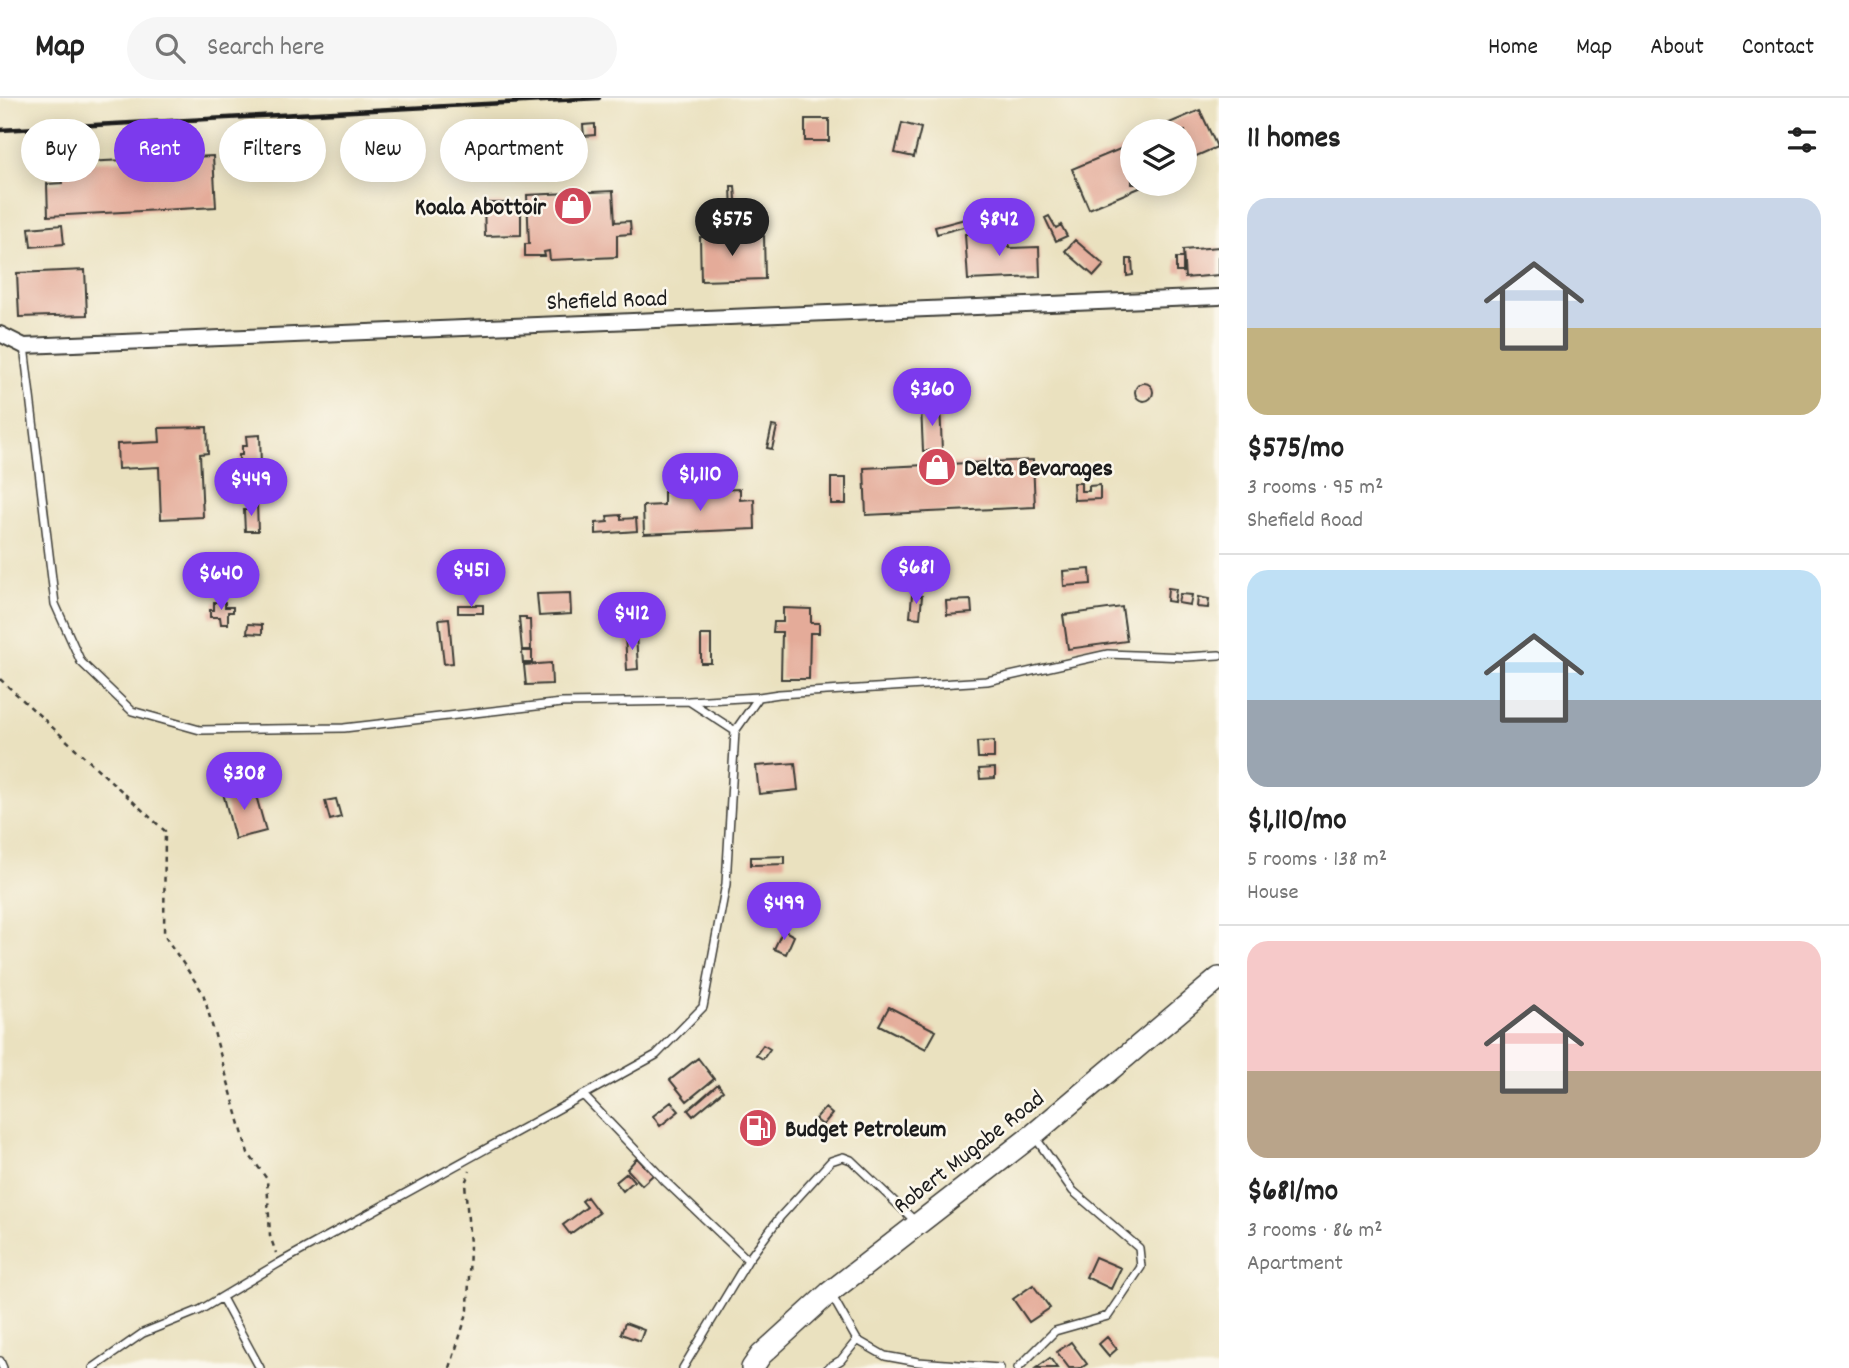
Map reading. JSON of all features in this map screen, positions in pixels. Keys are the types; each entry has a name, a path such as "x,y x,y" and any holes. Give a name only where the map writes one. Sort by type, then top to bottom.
{"main road":[{"name":"Robert Mugabe Road","path":"752,1368 761,1355 830,1293 1034,1134 1218,982"}],"street":[{"name":"Shefield Road","path":"0,334 24,346 1219,297"}],"lane":[{"path":"24,346 55,604 81,662 132,711 200,730 344,728 562,703 689,701 987,681 1108,654 1186,657 1219,655"},
{"path":"93,1368 143,1333 200,1310 279,1263 656,1055 704,1007 726,884 735,731 759,697"},
{"path":"689,701 735,731"},
{"path":"583,1095 667,1183 748,1261"},
{"path":"1018,1368 1055,1331 1108,1316 1141,1267 1139,1248 1073,1191 1034,1134"},
{"path":"683,1368 748,1261 780,1217 831,1161 843,1157 850,1160 917,1223"},
{"path":"830,1293 857,1340 886,1356 920,1365 1000,1368"},
{"path":"222,1298 260,1368"},
{"path":"828,1368 841,1360 857,1340"},
{"path":"0,1361 3,1368"}],"path":[{"path":"0,678 165,831 164,935 203,993 248,1153 267,1180 270,1236 279,1263"},
{"path":"450,1368 468,1310 470,1244 466,1183 476,1154"}],"building":[{"path":"1200,110 1217,147 1197,156 1197,119 1179,119"},
{"path":"805,119 829,119 829,141 805,141"},
{"path":"902,123 921,128 914,157 895,153"},
{"path":"595,124 595,135 588,136 588,125"},
{"path":"1120,149 1120,196 1089,209 1072,169"},
{"path":"205,156 213,156 216,207 48,216 47,184 100,182 100,161 114,161 114,182 205,182"},
{"path":"731,186 735,186 737,213 732,213"},
{"path":"613,191 615,222 630,221 631,234 617,235 617,257 550,260 549,251 544,252 545,256 525,256 525,244 529,244 527,195"},
{"path":"484,203 521,203 521,235 485,236"},
{"path":"1049,216 1056,228 1061,225 1067,236 1056,241 1045,218"},
{"path":"965,219 967,226 937,234 935,227"},
{"path":"62,225 64,244 31,247 29,228"},
{"path":"1008,232 1009,248 1039,247 1040,277 968,280 965,234"},
{"path":"764,236 765,279 701,281 700,237"},
{"path":"1075,240 1104,265 1094,276 1065,251"},
{"path":"1219,247 1219,275 1185,278 1183,250"},
{"path":"1176,258 1183,258 1183,272 1176,272"},
{"path":"1127,259 1132,259 1133,275 1127,276"},
{"path":"85,270 87,315 19,317 17,273"},
{"path":"1144,383 1150,386 1153,392 1150,398 1144,401 1138,398 1135,392 1138,386"},
{"path":"940,405 942,450 923,451 921,406"},
{"path":"772,426 777,427 772,449 767,448"},
{"path":"207,427 208,453 200,454 203,517 161,519 159,467 118,469 117,444 160,442 159,428"},
{"path":"260,435 261,465 239,466 242,446 247,446 246,436"},
{"path":"1033,460 1035,507 866,515 864,468"},
{"path":"831,478 846,478 846,504 831,504"},
{"path":"1073,483 1081,483 1081,491 1089,491 1089,486 1100,485 1100,499 1074,500"},
{"path":"740,489 740,500 754,499 755,529 644,534 643,506 664,505 664,492"},
{"path":"249,504 257,504 258,531 245,531 244,510 249,510"},
{"path":"621,515 621,519 636,518 637,531 596,534 596,523 608,522 607,516"},
{"path":"1090,569 1091,584 1064,586 1063,571"},
{"path":"1168,588 1176,589 1174,602 1167,601"},
{"path":"570,593 571,614 539,616 537,594"},
{"path":"1180,594 1192,595 1190,605 1178,603"},
{"path":"912,595 922,596 920,618 910,617"},
{"path":"1198,597 1209,599 1208,608 1197,607"},
{"path":"971,600 972,613 947,615 946,601"},
{"path":"214,602 225,602 225,607 233,607 233,612 228,612 228,624 221,624 220,617 210,617"},
{"path":"458,605 483,605 483,613 458,613"},
{"path":"1122,607 1127,641 1068,649 1063,615"},
{"path":"783,608 811,609 811,623 819,623 819,633 810,633 809,679 781,679 782,632 773,632 774,622 783,622"},
{"path":"519,617 530,620 531,650 522,650"},
{"path":"449,618 453,663 444,664 439,619"},
{"path":"248,624 262,625 262,634 247,633"},
{"path":"636,633 638,669 627,670 625,634"},
{"path":"701,635 711,635 711,663 701,663"},
{"path":"522,651 532,651 532,663 523,663"},
{"path":"551,663 552,684 526,685 524,665"},
{"path":"994,741 994,758 978,758 977,742"},
{"path":"795,763 798,790 759,794 756,766"},
{"path":"995,768 995,778 980,779 979,769"},
{"path":"253,785 266,831 235,839 223,793"},
{"path":"336,799 341,817 330,820 325,801"},
{"path":"785,856 785,864 751,865 751,857"},
{"path":"783,930 794,936 786,954 774,949"},
{"path":"889,1007 936,1031 926,1049 879,1025"},
{"path":"763,1045 770,1049 763,1059 756,1055"},
{"path":"698,1058 714,1079 687,1101 670,1080"},
{"path":"718,1084 723,1091 693,1116 688,1110"},
{"path":"671,1102 679,1111 660,1126 653,1116"},
{"path":"825,1108 832,1114 823,1125 815,1119"},
{"path":"637,1158 653,1175 642,1185 627,1169"},
{"path":"627,1173 634,1181 623,1191 616,1182"},
{"path":"587,1197 599,1213 570,1234 563,1225 587,1207 582,1201"},
{"path":"1095,1257 1121,1268 1111,1289 1086,1277"},
{"path":"1033,1285 1050,1308 1029,1322 1013,1299"},
{"path":"625,1323 644,1330 640,1341 621,1334"},
{"path":"1107,1337 1117,1349 1109,1356 1099,1344"},
{"path":"1071,1342 1087,1364 1081,1368 1069,1368 1057,1352"},
{"path":"1050,1358 1057,1368 1036,1368"}],"railway":[{"path":"0,130 599,98"}],"place":[{"name":"Koala Abottoir","path":"573,206"},
{"name":"Delta Bevarages","path":"937,467"},
{"name":"Budget Petroleum","path":"758,1128"}]}
